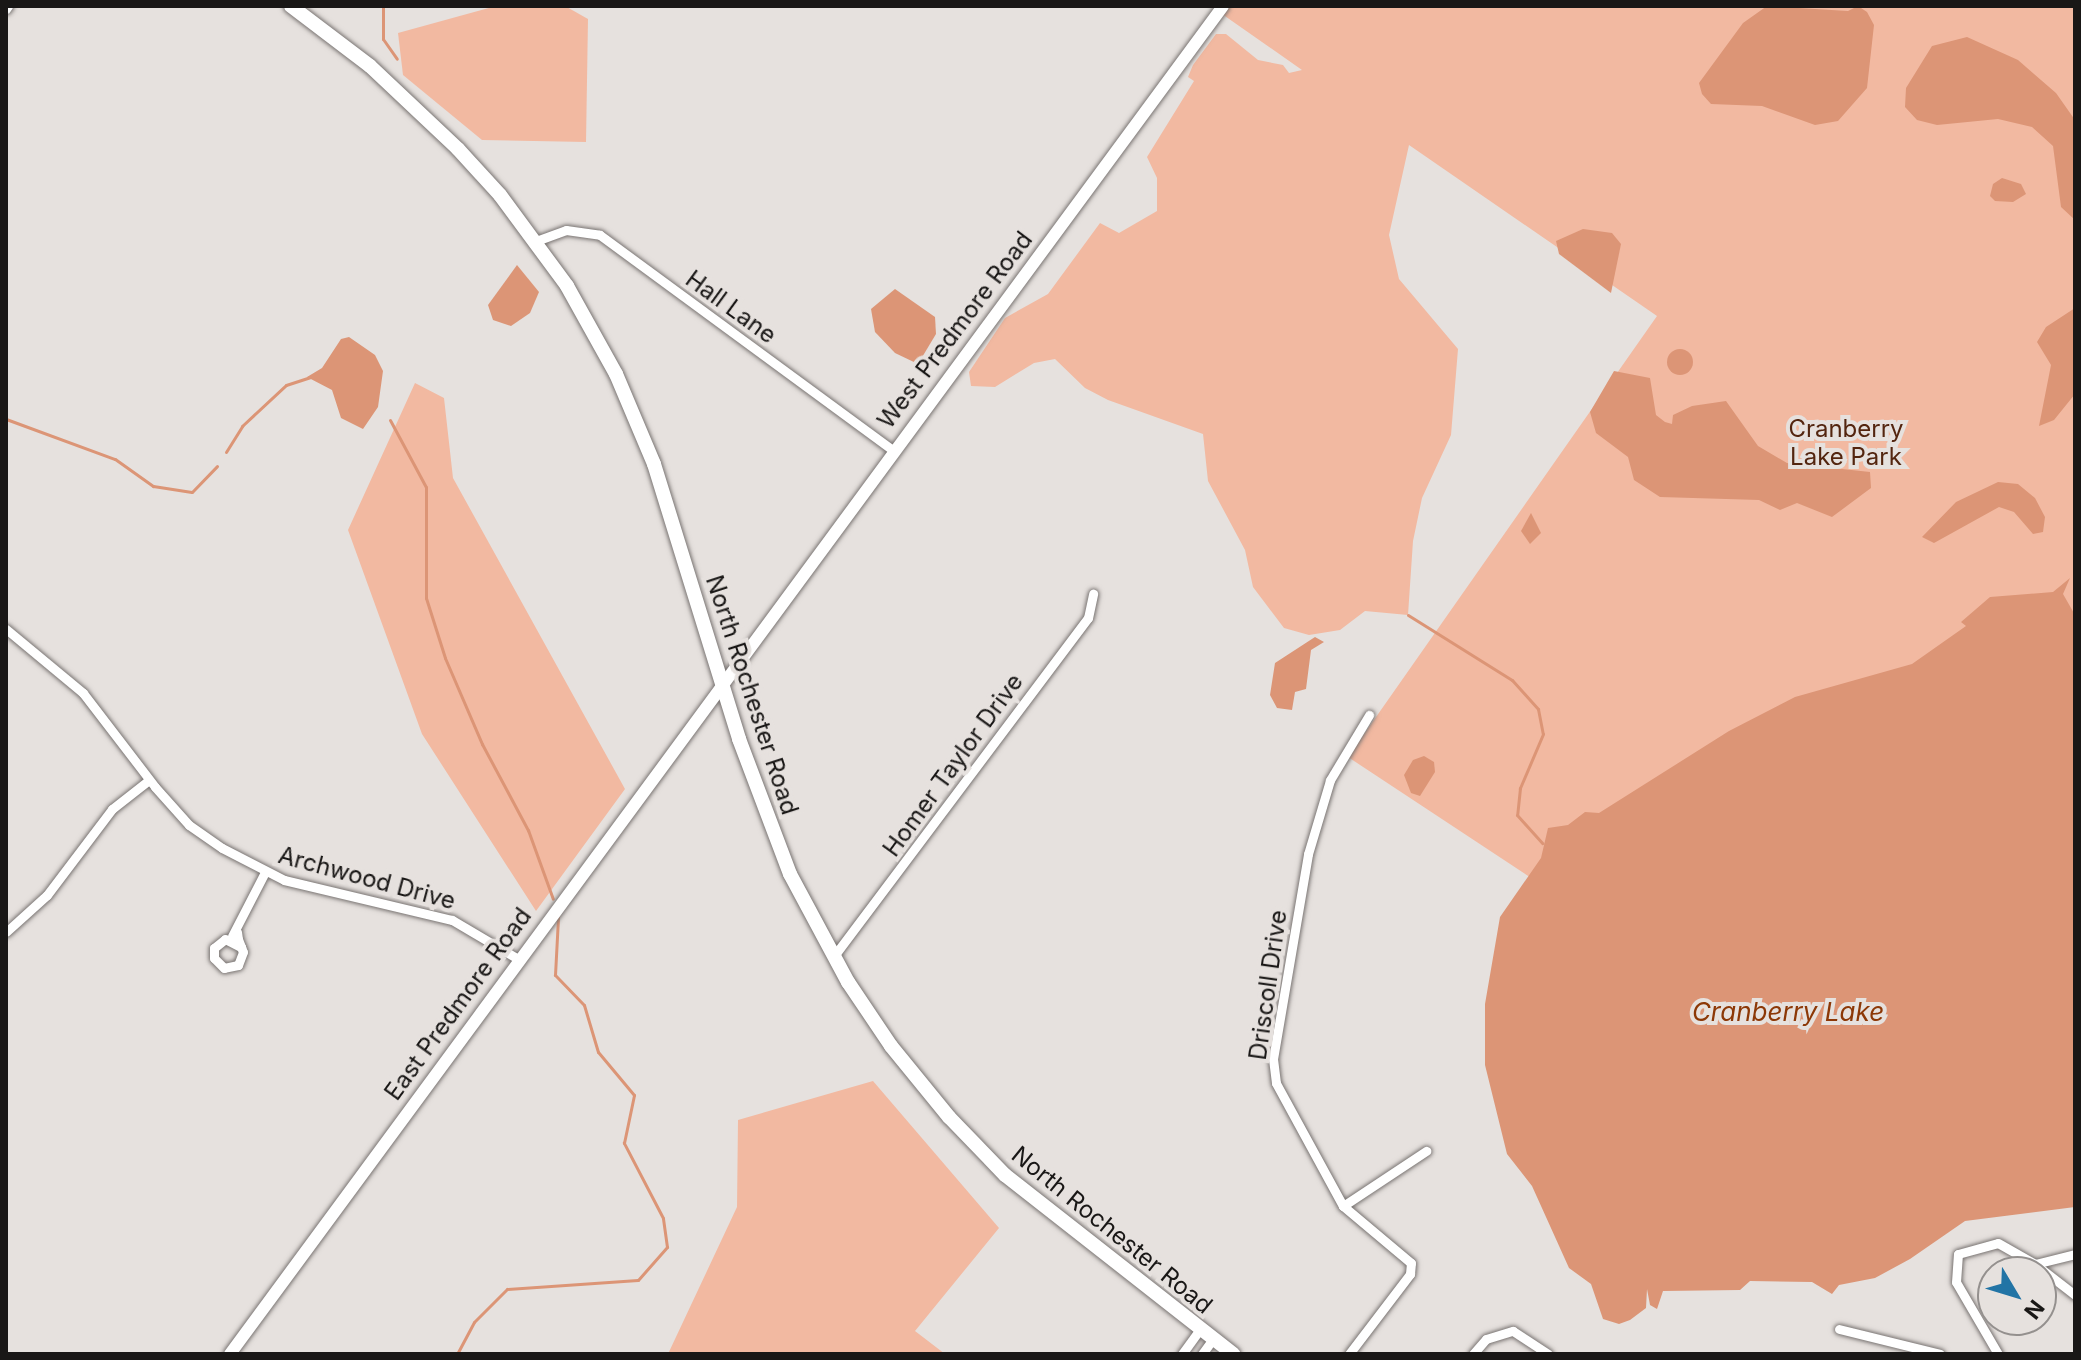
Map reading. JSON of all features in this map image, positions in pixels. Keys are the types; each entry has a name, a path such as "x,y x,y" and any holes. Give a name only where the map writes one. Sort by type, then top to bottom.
{"main road":[{"name":"North Rochester Road","path":"291,6 412,102 500,195 567,286 632,410 666,497 773,835 834,956 891,1046 970,1140 1068,1228 1233,1354"}],"street":[{"name":"West Predmore Road","path":"722,681 1223,6"},
{"name":"Hall Lane","path":"536,241 566,230 600,235 893,450"},
{"name":"Homer Taylor Drive","path":"834,956 1088,618 1093,594"},
{"name":"Archwood Drive","path":"6,629 83,693 149,780 189,825 265,872 307,886 435,913 518,959"},
{"name":"East Predmore Road","path":"230,1354 722,681"},
{"name":"Driscoll Drive","path":"1349,1354 1410,1274 1407,1257 1343,1206 1276,1083 1273,1059 1308,854 1330,780 1369,715"},
{"path":"6,932 47,895 112,809 149,780"},
{"path":"237,932 241,947 238,965 219,966 214,948 237,932 265,872"},
{"path":"225,939 241,947"},
{"path":"1343,1206 1426,1151"},
{"path":"1977,1318 1956,1282 1958,1254 1998,1243 2021,1256"},
{"path":"2057,1281 2075,1295"},
{"path":"1182,1354 1200,1329"},
{"path":"1839,1329 1940,1354"},
{"path":"1473,1354 1499,1332 1513,1331 1548,1354"},
{"path":"1988,1336 1998,1354"},
{"path":"1202,1354 1213,1339"}],"green space":[{"path":"496,6 565,6 588,19 586,142 482,140 403,75 398,33"},
{"name":"Cranberry Lake Park","path":"1228,6 2075,6 2075,625 1719,1002 1348,757 1657,316 1409,145 1389,235 1399,279 1458,349 1451,435 1422,498 1413,541 1408,615 1365,611 1340,630 1309,635 1284,628 1253,587 1245,550 1208,481 1203,434 1108,400 1085,388 1055,359 1034,363 995,387 971,386 969,372 1005,318 1048,294 1100,223 1119,233 1157,211 1157,178 1147,157 1194,81 1188,77 1193,65 1216,34 1226,34 1258,60 1283,65 1289,73 1302,70 1222,14"},
{"path":"415,383 444,398 453,478 625,789 536,911 422,734 348,530"},
{"path":"873,1081 999,1228 915,1331 945,1354 668,1354 737,1207 738,1120"}],"water":[{"path":"1767,6 1848,11 1858,6 1867,12 1874,25 1867,88 1838,121 1815,125 1762,106 1711,104 1702,94 1699,83 1743,23"},
{"path":"1967,37 2018,60 2056,93 2075,120 2075,220 2061,207 2053,146 2032,127 1998,119 1937,125 1917,120 1905,107 1906,88 1932,46"},
{"path":"2002,178 2021,184 2026,194 2013,202 1995,201 1990,196 1993,184"},
{"path":"1583,229 1612,233 1621,244 1611,293 1559,254 1556,241"},
{"path":"517,265 539,292 530,313 511,326 493,320 488,305"},
{"path":"895,289 935,317 936,334 918,364 895,353 875,332 871,309"},
{"path":"2075,308 2075,394 2054,420 2039,426 2051,365 2037,342 2046,327"},
{"path":"349,337 375,355 383,371 378,407 363,429 341,418 332,390 307,377 322,368 341,339"},
{"path":"1680,349 1689,353 1693,362 1689,371 1680,375 1671,371 1667,362 1671,353"},
{"path":"1614,371 1650,378 1656,415 1665,422 1672,424 1673,415 1692,406 1726,401 1758,446 1787,463 1870,472 1871,488 1832,517 1797,503 1780,510 1759,500 1660,497 1634,480 1628,457 1596,433 1590,412"},
{"path":"1998,482 2018,484 2035,498 2045,517 2043,532 2033,534 2014,512 1999,507 1934,543 1922,537 1956,502"},
{"path":"1531,513 1541,533 1530,544 1521,531"},
{"name":"Cranberry Lake","path":"2070,578 2063,594 2075,615 2075,1207 1965,1221 1910,1259 1875,1278 1839,1285 1832,1294 1812,1282 1750,1281 1740,1290 1663,1291 1657,1309 1650,1305 1647,1289 1646,1308 1630,1320 1619,1324 1603,1319 1591,1284 1569,1268 1532,1186 1507,1154 1485,1065 1485,1004 1500,917 1541,858 1548,828 1568,825 1585,812 1599,813 1729,731 1795,697 1912,664 1966,626 1961,622 1990,597 2053,592"},
{"path":"1315,637 1324,642 1311,650 1306,689 1295,692 1292,710 1277,708 1270,695 1275,663"},
{"path":"1424,756 1434,762 1435,772 1420,796 1411,793 1404,775 1413,760"}],"waterway":[{"path":"383,6 383,39 397,59"},
{"path":"226,452 242,426 286,385 310,377"},
{"path":"6,419 115,459 153,486 192,492 217,466"},
{"path":"390,420 426,487 426,598 445,658 482,744 528,830 553,899"},
{"path":"1408,615 1512,680 1538,709 1543,734 1520,788 1517,815 1542,843"},
{"path":"457,1354 474,1322 507,1289 638,1280 667,1247 663,1218 624,1143 634,1095 598,1052 584,1005 555,975 558,917"}]}
